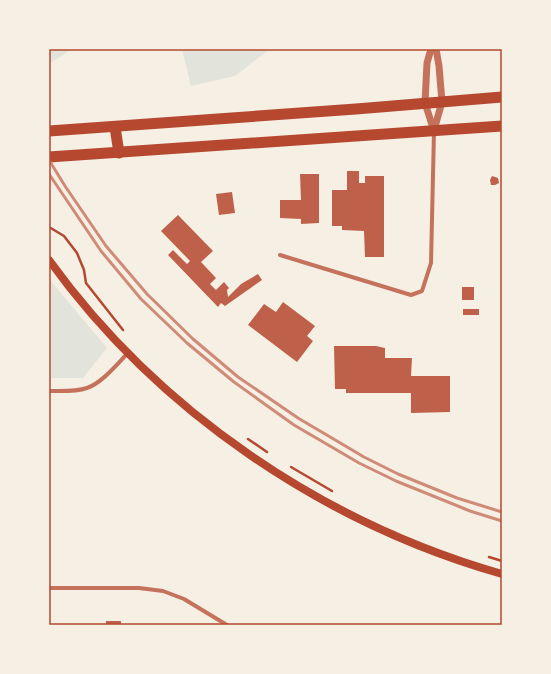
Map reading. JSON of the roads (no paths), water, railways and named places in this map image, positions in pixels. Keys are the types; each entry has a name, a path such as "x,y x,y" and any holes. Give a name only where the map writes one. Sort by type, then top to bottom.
{"highway":[{"path":"49,131 502,97"},
{"path":"49,157 502,126"},
{"path":"115,127 119,152"}],"main road":[{"path":"49,260 89,310 158,383 202,420 260,462 297,485 353,516 405,540 466,564 502,574"}],"street":[{"path":"431,49 427,63 425,103 434,131"},
{"path":"280,255 411,295 422,292 430,263 434,131 442,102 436,49"},
{"path":"49,391 77,390 92,386 128,353"},
{"path":"49,588 139,588 163,591 184,599 227,625"}],"railway":[{"path":"49,160 106,246 147,294 193,339 238,377 298,418 364,457 398,474 457,498 502,512"},
{"path":"49,174 101,251 141,299 187,343 234,382 294,425 359,463 396,481 470,511 502,521"}]}
